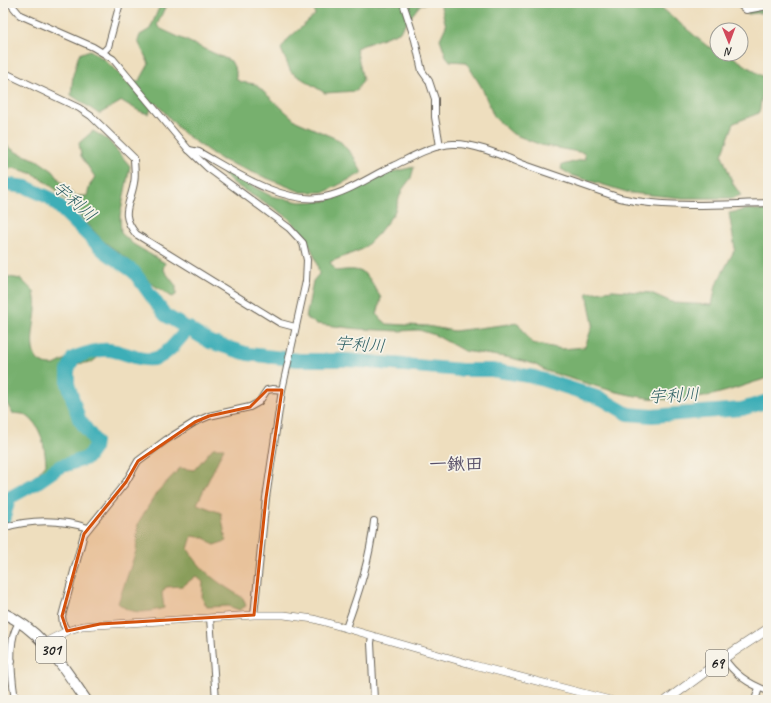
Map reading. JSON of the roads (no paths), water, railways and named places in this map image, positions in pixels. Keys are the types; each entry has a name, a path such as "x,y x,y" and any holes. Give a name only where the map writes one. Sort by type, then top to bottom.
{"highway":[{"name":"301","path":"3,613 20,622 45,642 86,700"}],"main road":[{"name":"69","path":"667,700 724,658 768,629"}],"street":[{"path":"10,3 20,15 35,23 104,52 113,59 188,149 208,168 290,228 303,243 307,260 306,281 294,328 282,390 266,498 254,615"},
{"path":"104,52 108,47 120,3"},
{"path":"403,3 415,40 422,71 429,81 434,99 435,117 440,146"},
{"path":"738,3 746,10 768,6"},
{"path":"3,72 79,108 91,116 134,158 134,184 127,210 128,224 136,234 280,323 294,328"},
{"path":"188,149 199,152 277,192 294,198 311,199 325,197 440,146 453,144 465,145 496,154 620,198 635,201 682,204 768,203"},
{"path":"67,631 63,624 62,616 84,534 126,482 138,461 146,454 195,422 209,416 250,407 258,402 267,390 282,390"},
{"path":"3,528 19,523 35,521 88,528"},
{"path":"346,628 364,578 374,521"},
{"path":"45,642 67,631 82,626 254,615 284,615 314,619 534,682 610,700"},
{"path":"210,618 216,700"},
{"path":"15,700 12,680 12,661 15,627 20,622"},
{"path":"372,636 371,643 374,700"},
{"path":"724,658 743,678 759,688 768,691"},
{"path":"3,661 12,661"},
{"path":"755,700 759,688"}],"waterway":[{"name":"宇利川","path":"3,184 26,187 50,198 104,251 134,272 165,315 210,342 248,354 299,360 347,360 461,370 492,370 534,377 572,389 602,399 628,414 652,416 742,409 768,401"},
{"path":"3,521 9,498 36,483 59,467 87,458 94,448 95,441 79,419 68,384 68,370 73,358 99,350 109,350 145,359 157,358 166,353 189,328"}],"district":[{"name":"一鍬田","path":"456,464"}]}
